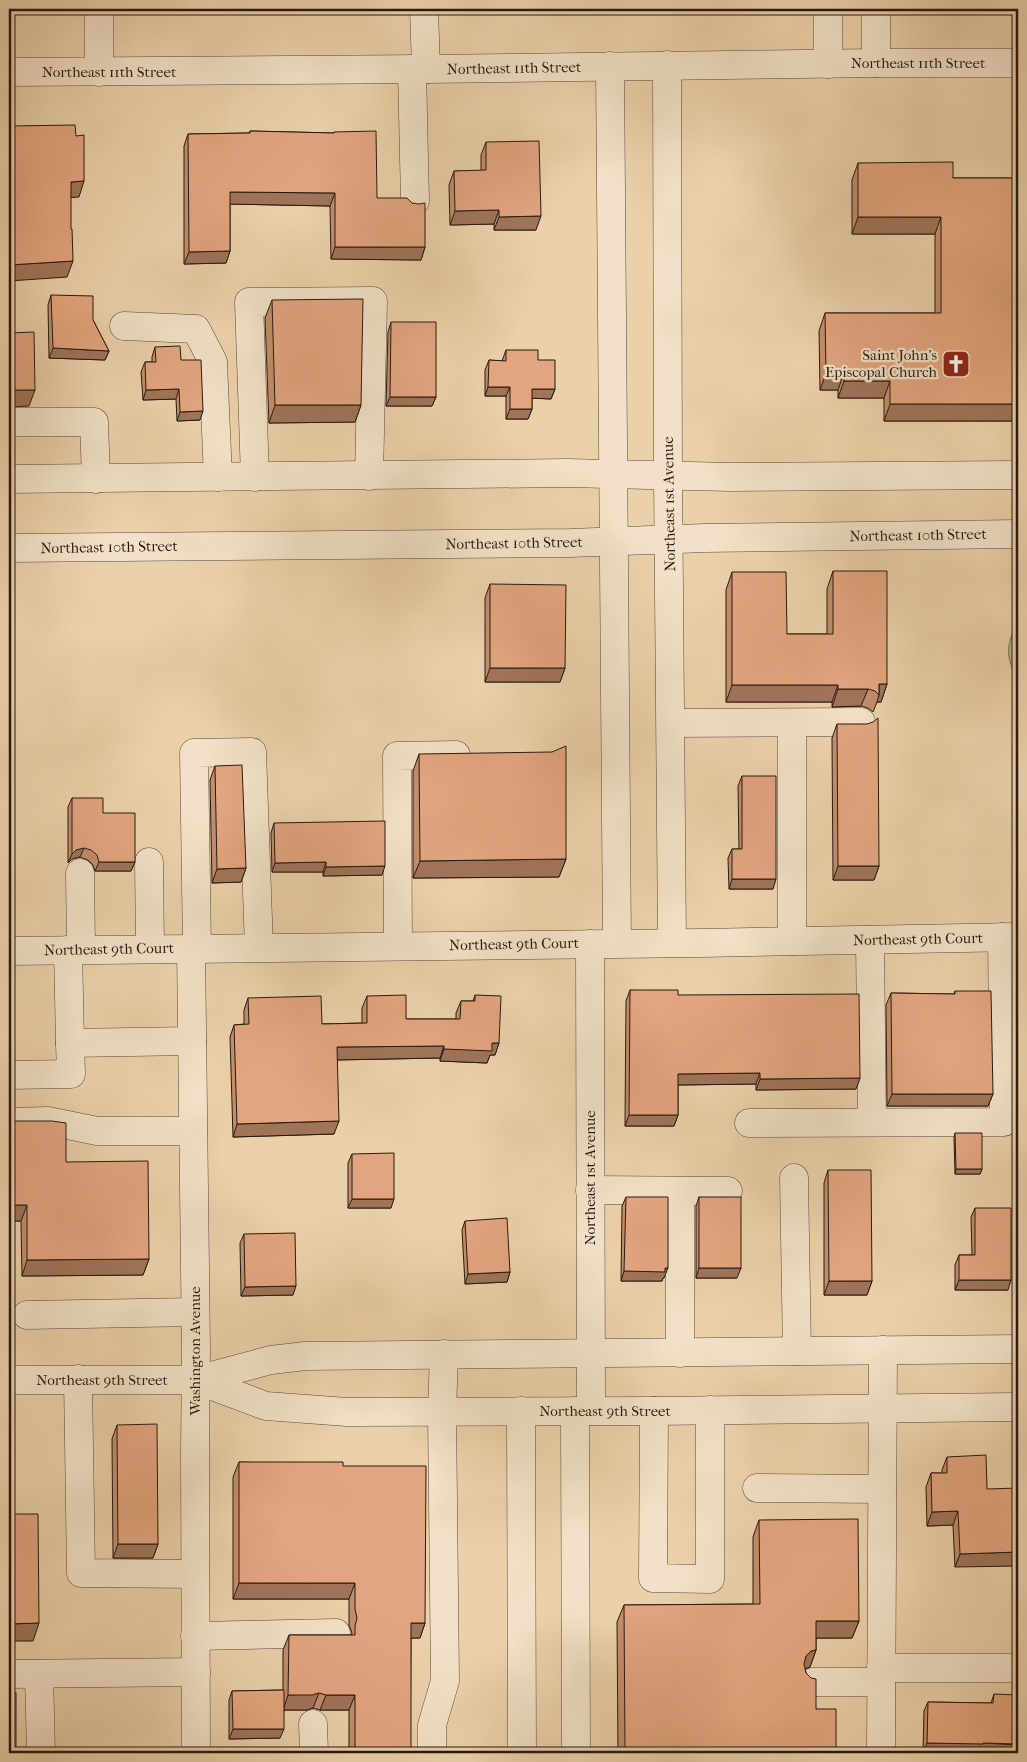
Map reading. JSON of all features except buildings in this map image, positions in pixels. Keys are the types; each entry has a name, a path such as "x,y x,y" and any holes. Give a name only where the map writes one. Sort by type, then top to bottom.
{"street":[{"path":"99,9 99,72"},
{"path":"415,201 419,69 424,9"},
{"path":"828,9 828,64"},
{"path":"876,9 876,63"},
{"name":"Northeast 11th Street","path":"9,72 1018,63"},
{"name":"Northeast 1st Avenue","path":"667,65 672,943"},
{"path":"610,66 617,943"},
{"path":"255,477 249,302 373,301 369,476"},
{"path":"124,326 196,329 213,362 218,477"},
{"path":"9,422 94,422 96,479"},
{"path":"9,480 612,474 668,476 1018,475"},
{"name":"Northeast 10th Street","path":"9,548 560,543 1018,534"},
{"path":"671,723 861,722"},
{"path":"792,734 792,941"},
{"name":"Washington Avenue","path":"196,1753 196,1312 192,1041 194,753 252,752 259,947"},
{"path":"398,946 397,756 476,755"},
{"path":"149,862 150,949"},
{"path":"9,1075 71,1074 70,1043 74,950 80,873"},
{"path":"749,1123 1004,1122 1010,937"},
{"name":"Northeast 9th Court","path":"9,951 1010,937"},
{"path":"870,940 872,1122"},
{"name":"Northeast 1st Avenue","path":"576,1753 583,1411 591,1353 590,944"},
{"path":"70,1043 192,1041"},
{"path":"9,1122 48,1121 97,1131 193,1131"},
{"path":"794,1178 797,1351"},
{"path":"590,1190 728,1191"},
{"path":"680,1191 680,1353"},
{"path":"27,1315 196,1312"},
{"name":"Northeast 9th Street","path":"9,1380 196,1380 271,1360 296,1357 1018,1349"},
{"path":"881,1753 883,1350"},
{"path":"432,1753 432,1725 445,1681 442,1412 444,1354"},
{"path":"78,1379 81,1573 196,1574"},
{"name":"Northeast 9th Street","path":"196,1380 266,1406 347,1412 1018,1407"},
{"path":"654,1411 653,1578 710,1579 710,1410"},
{"path":"521,1411 522,1753"},
{"path":"757,1488 882,1489"},
{"path":"196,1636 336,1633"},
{"path":"813,1682 881,1675 1010,1668"},
{"path":"9,1674 196,1672"},
{"path":"39,1674 41,1753"},
{"path":"313,1724 314,1753"}],"green space":[{"path":"1018,623 1018,680 1009,658 1009,645"}],"place":[{"name":"Saint John's Episcopal Church","path":"956,364"}]}
